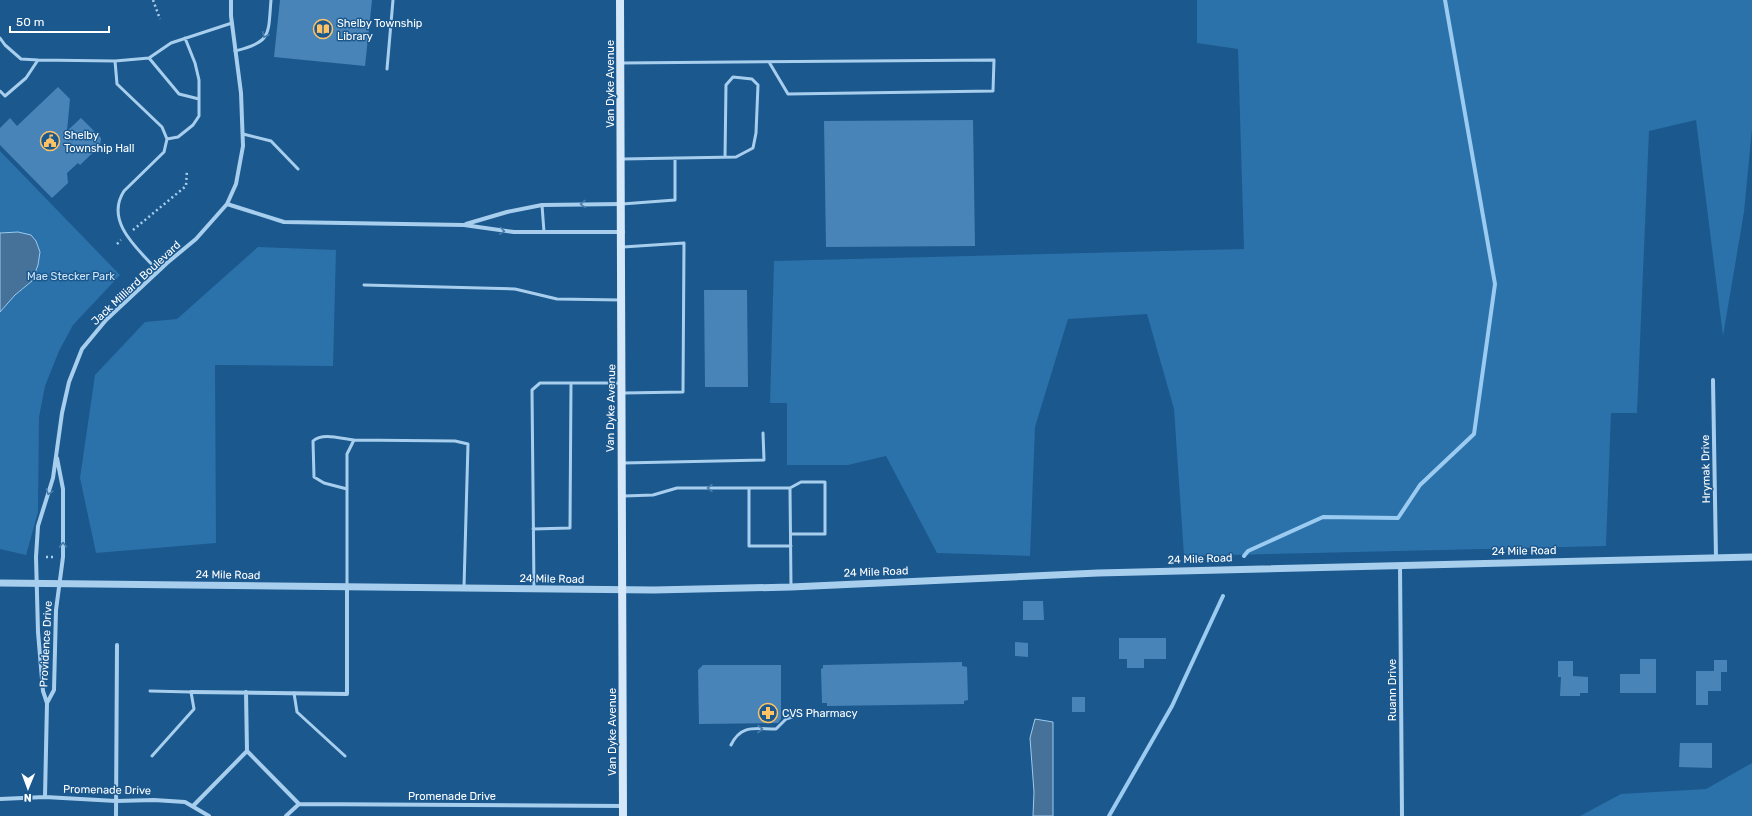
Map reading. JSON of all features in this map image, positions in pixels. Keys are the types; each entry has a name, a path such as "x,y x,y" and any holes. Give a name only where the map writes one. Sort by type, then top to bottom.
{"main road":[{"name":"Van Dyke Avenue","path":"620,0 623,232 621,464 623,816"}],"street":[{"name":"Jack Milliard Boulevard","path":"36,583 38,526 53,478 62,412 69,382 82,349 106,320 158,271 196,239 227,204 236,184 243,146 243,134 241,93 235,51 231,0"},
{"path":"227,204 284,222 464,225 514,232 623,232"},
{"path":"464,225 507,212 542,205 622,204"},
{"name":"Hrymak Drive","path":"1713,380 1716,558"},
{"name":"Jack Milliard Boulevard","path":"56,454 63,489 63,557 59,584"},
{"name":"24 Mile Road","path":"0,583 622,590 791,587 1098,573 1752,557"},
{"name":"Ruann Drive","path":"1400,565 1402,816"},
{"name":"Providence Drive","path":"36,583 43,691 47,703 45,797"},
{"name":"Providence Drive","path":"47,703 54,690 56,610 59,584"},
{"path":"192,692 347,694 346,587"},
{"path":"116,816 117,645"},
{"path":"193,806 246,751 246,692"},
{"path":"246,751 299,804 286,816"},
{"name":"Promenade Drive","path":"0,799 45,797 116,801 154,800 185,802 209,816"},
{"name":"Promenade Drive","path":"299,804 623,806"}],"lane":[{"path":"235,51 254,46 263,40 268,31 271,0"},
{"path":"387,69 393,0"},
{"path":"0,38 5,45 21,59 115,61 149,58 171,43 232,23"},
{"path":"167,139 178,137 193,125 199,116 199,80 196,63 185,38"},
{"path":"149,58 179,94 199,99"},
{"path":"0,91 6,96 26,78 38,60"},
{"path":"621,63 994,60 993,91 788,94 769,62"},
{"path":"115,61 117,84 162,127 167,139 164,152 124,191 120,198 118,208 119,220 123,230 158,271"},
{"path":"622,159 725,157 736,156 753,148 756,133 758,86 752,79 733,77 726,85 725,157"},
{"path":"243,134 271,141 298,169"},
{"path":"622,204 675,200 675,158"},
{"path":"542,205 544,232"},
{"path":"622,393 683,392 684,243 623,247"},
{"path":"364,285 514,289 557,299 622,300"},
{"path":"534,590 532,390 540,383 622,383"},
{"path":"533,529 570,528 571,383"},
{"path":"621,464 764,460 763,433"},
{"path":"347,489 324,483 314,477 313,441 316,438 324,436 354,440 456,441 468,444 464,589"},
{"path":"346,587 347,454 354,440"},
{"path":"622,496 653,495 677,488 790,488 801,482 825,482 825,534 791,534"},
{"path":"749,488 749,546 791,546"},
{"path":"790,488 791,587"},
{"path":"150,691 192,692 194,709 152,756"},
{"path":"294,693 297,712 345,756"},
{"path":"731,744 738,733 745,729 776,729 786,719 792,717"}],"path":[{"path":"153,0 160,19"},
{"path":"116,244 186,186 187,170"},
{"path":"46,557 56,557"}],"green space":[{"path":"1197,0 1752,0 1752,129 1744,212 1723,336 1696,120 1649,131 1637,413 1611,413 1606,546 1184,556 1174,409 1147,314 1068,319 1035,427 1030,556 937,553 886,456 848,465 787,465 787,403 770,403 774,261 1244,249 1238,49 1197,43"},
{"name":"Mae Stecker Park","path":"0,151 120,275 73,325 59,351 45,386 39,417 38,512 26,555 0,549 0,312 15,295 32,281 18,232 0,233"},
{"path":"258,247 336,250 333,366 215,365 216,543 96,553 80,478 95,375 145,322 177,319"},
{"path":"1752,763 1752,816 1580,816 1621,794 1706,789"}],"shaded area":[{"path":"18,232 31,235 36,241 40,252 38,265 32,281 15,295 0,312 0,233"},
{"path":"1035,719 1053,722 1053,816 1033,816 1034,792 1030,738"}],"building":[{"name":"Shelby Township Library","path":"280,0 372,0 365,66 274,57"},
{"name":"Shelby Township Hall","path":"58,87 70,99 67,131 81,118 101,138 100,146 80,165 78,163 67,173 68,183 52,198 0,145 0,128 10,118 17,126"},
{"path":"973,120 975,246 826,247 824,121"},
{"path":"704,290 747,290 748,387 705,387"},
{"path":"1023,601 1043,601 1044,620 1023,620"},
{"path":"1119,638 1166,638 1166,659 1144,659 1144,668 1127,668 1127,659 1119,659"},
{"path":"1015,642 1028,643 1028,657 1015,656"},
{"path":"1640,659 1656,659 1656,693 1620,693 1620,674 1640,674"},
{"path":"1714,660 1727,660 1727,672 1721,672 1721,691 1708,691 1708,705 1696,705 1696,671 1714,671"},
{"path":"1558,661 1573,661 1573,676 1588,677 1588,693 1580,693 1580,696 1560,696 1561,677 1558,677"},
{"path":"962,662 962,666 967,667 968,700 964,701 964,704 827,706 827,703 822,703 821,669 823,668 823,665"},
{"path":"703,665 781,665 781,719 778,723 699,724 698,670"},
{"path":"1072,697 1085,697 1085,712 1072,712"},
{"path":"1680,743 1712,743 1712,768 1679,767"}],"waterway":[{"path":"1244,556 1248,551 1323,517 1398,518 1420,485 1474,434 1495,284 1445,0"},
{"path":"1109,816 1172,706 1223,596"}],"place":[{"name":"Shelby Township Library","path":"323,29"},
{"name":"Shelby Township Hall","path":"50,141"},
{"name":"CVS Pharmacy","path":"768,713"}]}
